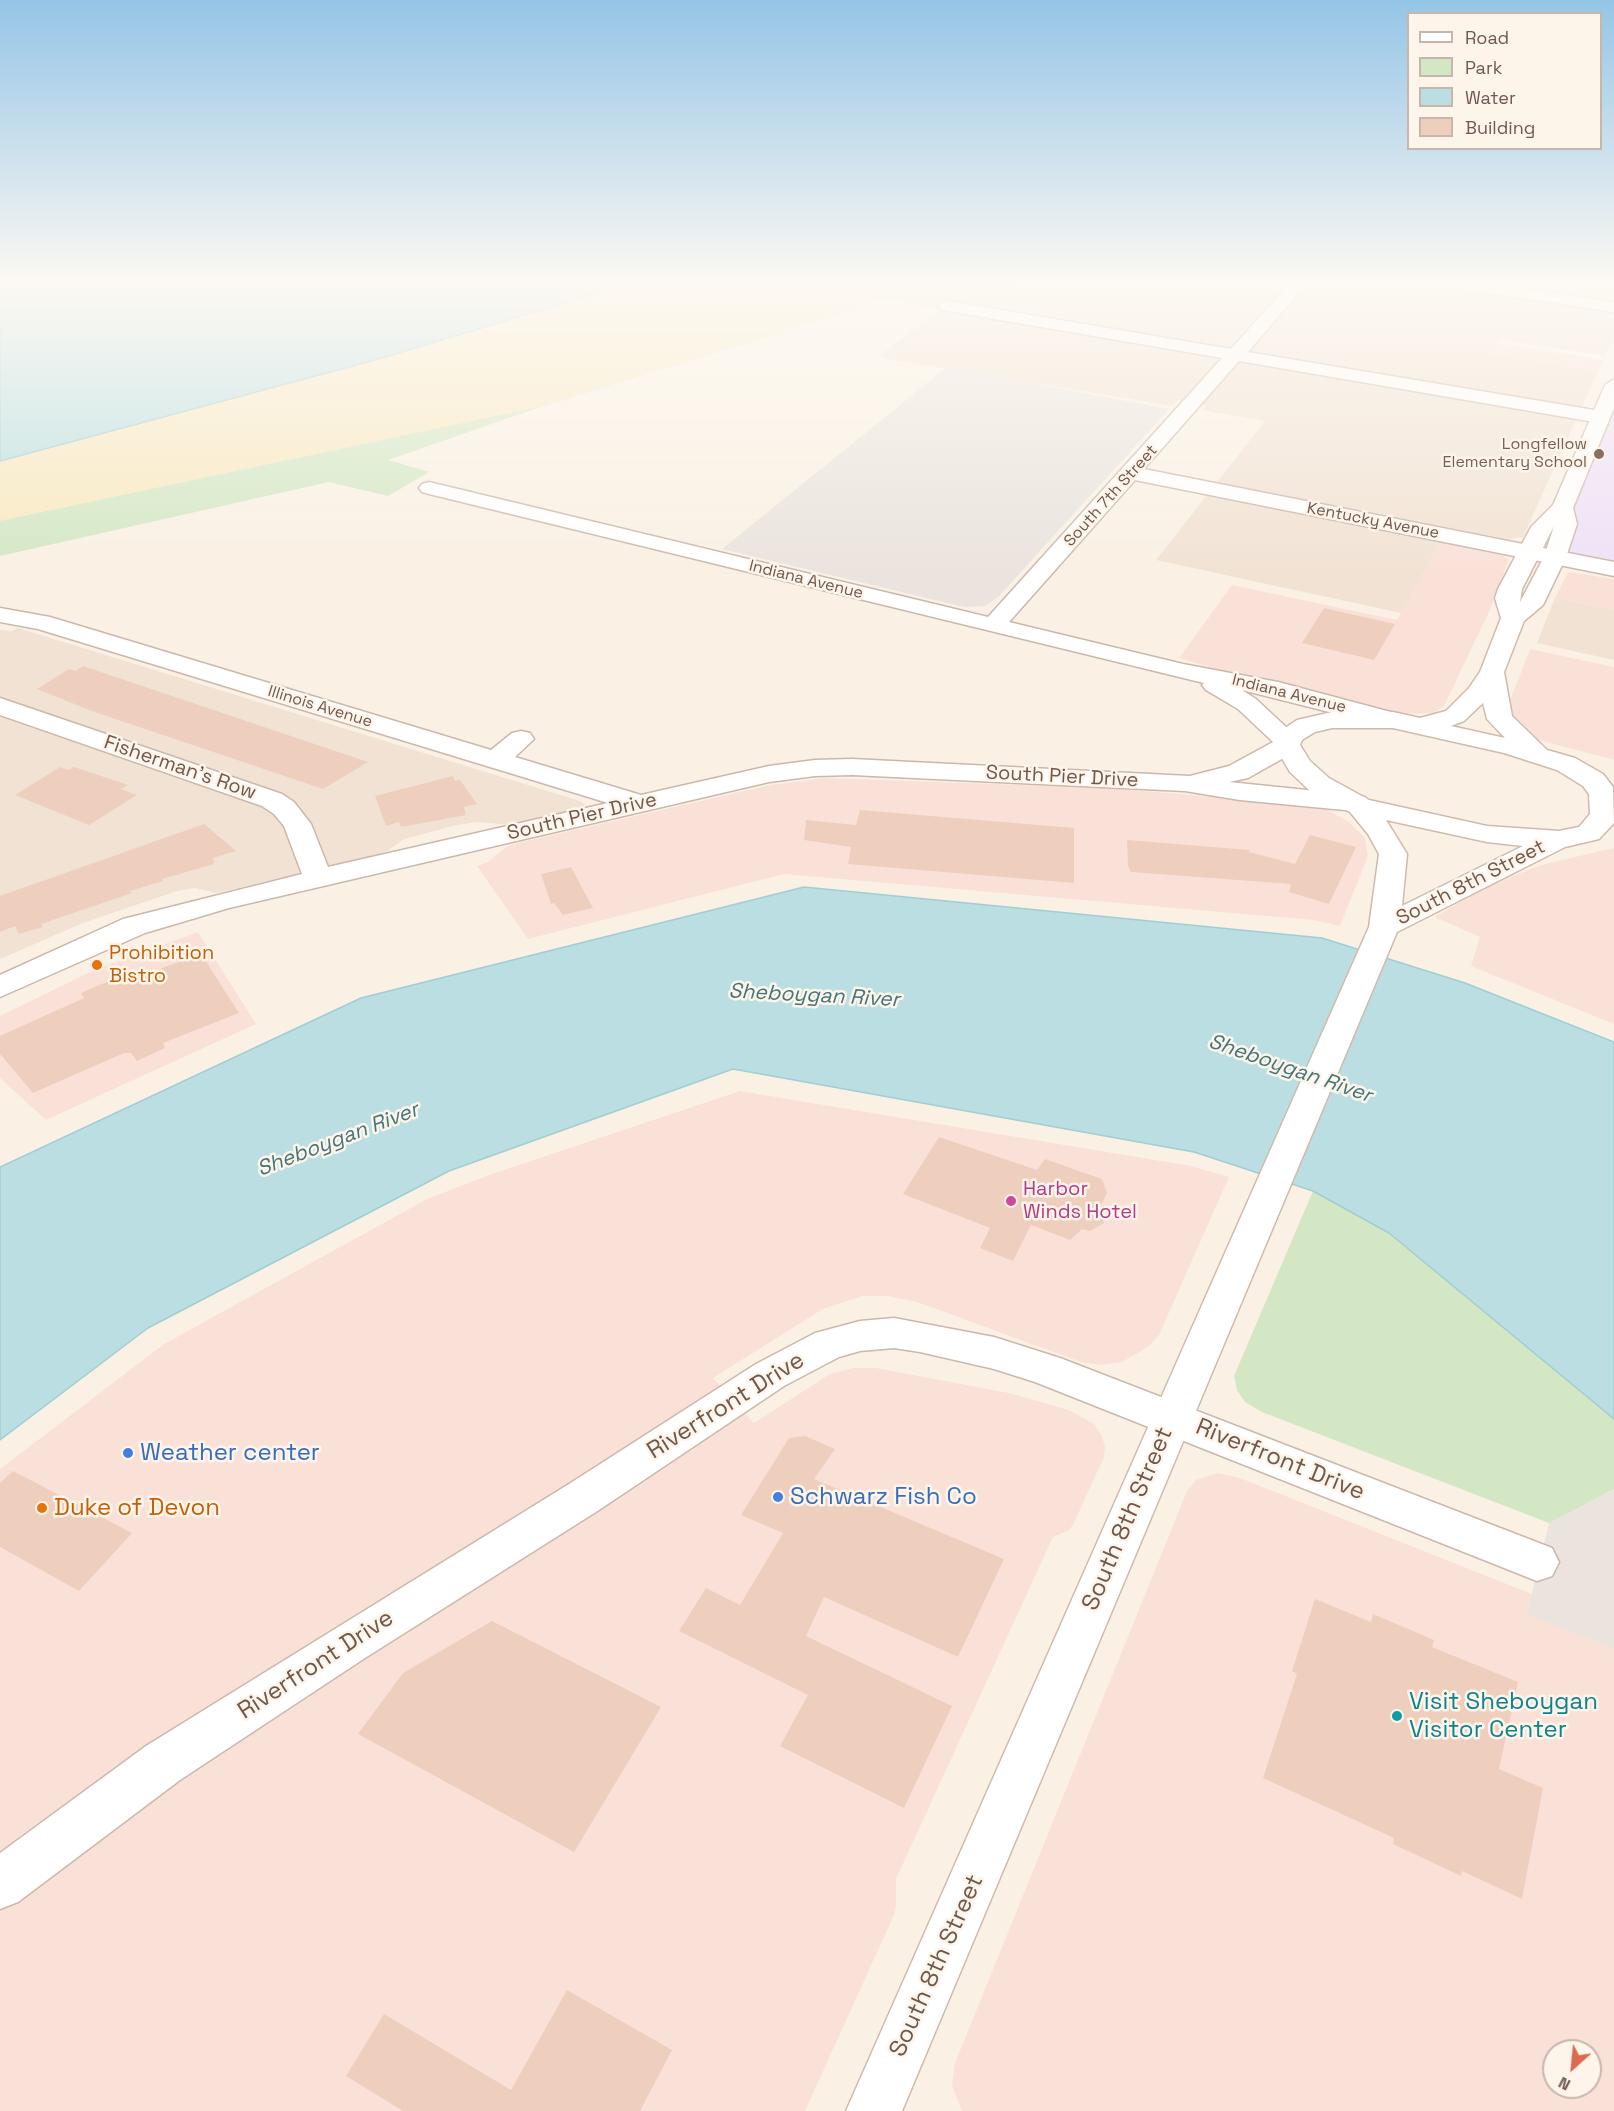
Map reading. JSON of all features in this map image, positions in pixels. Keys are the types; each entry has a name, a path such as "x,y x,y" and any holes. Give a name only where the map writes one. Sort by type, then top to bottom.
{"street":[{"name":"South 7th Street","path":"993,626 1212,382"},
{"path":"1391,382 1600,417"},
{"path":"1513,618 1507,598 1548,519 1562,508 1614,385"},
{"name":"Kentucky Avenue","path":"1131,473 1614,568"},
{"name":"Indiana Avenue","path":"429,488 993,626 1184,671 1247,683 1393,720"},
{"path":"1420,727 1455,716 1478,693 1492,672 1513,618 1531,605 1538,596 1555,557 1566,524 1562,508"},
{"name":"Illinois Avenue","path":"0,615 42,622 638,804"},
{"name":"Indiana Avenue","path":"1184,671 1243,700 1287,743 1299,766 1319,784 1357,804"},
{"path":"1492,672 1494,701 1500,719 1538,755"},
{"name":"Fisherman's Row","path":"0,706 277,802 297,824 318,878"},
{"name":"South Pier Drive","path":"1185,783 1238,772 1287,743 1299,729 1317,722 1350,719 1393,720"},
{"path":"1393,720 1614,775"},
{"path":"495,760 521,739"},
{"path":"1357,804 1487,834 1559,840 1602,832 1599,825 1604,814 1603,793 1593,780 1566,764"},
{"name":"South Pier Drive","path":"0,987 79,949 134,926 318,878 769,774 815,768 852,767 1185,783 1240,792 1357,804"},
{"name":"South 8th Street","path":"874,2111 1042,1726 1171,1417 1384,927 1393,854 1381,832 1357,804"},
{"name":"South 8th Street","path":"1384,927 1475,879 1559,840"},
{"name":"Riverfront Drive","path":"0,1884 178,1753 584,1497 770,1375 828,1344 880,1333 956,1344 1046,1370 1537,1562"}],"shaded area":[{"path":"929,382 1024,382 1169,409 999,596 985,606 964,607 722,549"},
{"path":"1025,382 1593,382 1523,537 1507,539 1448,528 1401,613 1156,560 1265,421 1203,410 1207,405 1178,400 1172,406"},
{"name":"Longfellow Elementary School","path":"1614,385 1614,569 1555,557"},
{"path":"1440,542 1502,555 1509,560 1489,612 1444,706 1434,713 1400,714 1241,677 1179,658 1232,585 1397,620"},
{"path":"1568,572 1614,579 1614,610 1555,598"},
{"path":"1555,598 1614,610 1614,660 1537,643"},
{"path":"18,628 580,801 585,805 575,812 515,825 476,822 457,825 404,839 383,854 216,893 195,888 177,891 83,923 0,959 0,630 12,631"},
{"path":"1530,649 1614,667 1614,760 1535,739 1514,722 1508,706"},
{"path":"825,778 1105,788 1294,803 1328,810 1349,822 1365,838 1368,856 1340,926 1313,920 784,874 528,939 477,866 488,862 506,847 518,843 770,785"},
{"path":"1614,848 1614,1024 1471,966 1480,937 1435,917 1477,892 1512,876 1545,864"},
{"path":"198,932 256,1024 46,1120 0,1078 0,1016 92,971"},
{"path":"740,1091 1191,1166 1229,1177 1159,1335 1148,1347 1122,1362 1101,1365 1081,1362 917,1302 887,1296 863,1296 823,1309 713,1378 754,1423 830,1374 853,1368 876,1368 1009,1393 1069,1410 1094,1424 1102,1436 1105,1447 1104,1457 1073,1525 1068,1531 1053,1537 896,1879 894,1915 805,2111 0,2111 0,1469 164,1344 427,1199 492,1174"},
{"path":"1218,1473 1240,1478 1532,1594 1528,1614 1614,1649 1614,2111 962,2111 952,2086 955,2063 1187,1491 1196,1480"},
{"path":"1614,1489 1614,1649 1527,1614 1549,1523"}],"green space":[{"path":"282,382 622,382 543,406 388,460 429,472 388,496 329,482 0,556 0,461"},
{"path":"1313,1191 1389,1233 1614,1419 1614,1489 1549,1523 1262,1412 1245,1402 1237,1390 1234,1376"}],"sand":[{"path":"295,382 622,382 543,406 0,521 0,461"}],"water":[{"path":"0,382 295,382 0,461"},
{"name":"Sheboygan River","path":"804,887 1322,938 1465,983 1614,1042 1614,1419 1389,1233 1313,1191 1194,1152 733,1069 449,1171 148,1328 0,1440 0,1167 361,998"}],"building":[{"path":"1324,608 1395,624 1374,660 1302,643"},
{"path":"83,666 368,762 323,789 92,711 37,689 69,669 76,671"},
{"path":"60,767 68,770 74,767 128,785 121,789 137,795 89,825 15,795"},
{"path":"453,776 455,781 460,780 477,804 464,807 466,815 401,827 399,822 386,826 375,796"},
{"path":"860,810 1074,828 1074,883 848,864 851,847 804,840 806,820 856,825"},
{"path":"204,824 236,851 213,858 214,864 162,879 163,881 130,891 132,893 41,924 43,927 19,934 15,926 0,932 0,896"},
{"path":"1310,835 1356,847 1329,904 1289,892 1291,884 1131,872 1128,866 1127,840 1250,850 1249,852 1295,864"},
{"path":"571,867 593,908 563,915 554,903 551,904 541,874"},
{"path":"201,954 239,1013 163,1043 165,1048 137,1061 131,1053 124,1053 33,1093 0,1054 0,1036 84,998 81,993 118,977 123,982"},
{"name":"Harbor Winds Hotel","path":"939,1137 1037,1170 1045,1159 1102,1179 1107,1193 1100,1207 1104,1223 1090,1231 1082,1229 1070,1240 1031,1225 1013,1261 980,1248 990,1228 903,1194"},
{"path":"805,1436 835,1449 814,1479 1004,1559 958,1657 824,1597 806,1636 952,1706 904,1808 780,1746 808,1695 679,1631 706,1588 740,1605 783,1533 741,1515 789,1438"},
{"name":"Duke of Devon","path":"13,1471 132,1533 79,1591 0,1547 0,1483"},
{"name":"Visit Sheboygan Visitor Center","path":"1315,1599 1371,1622 1373,1614 1434,1640 1432,1647 1518,1682 1499,1769 1543,1788 1522,1899 1462,1871 1461,1876 1393,1844 1394,1838 1263,1778 1297,1674 1292,1671"},
{"path":"492,1621 661,1707 574,1852 358,1734 403,1673"},
{"path":"567,1990 672,2050 640,2111 403,2111 346,2076 384,2014 511,2090"}],"place":[{"name":"Longfellow Elementary School","path":"1599,454"},
{"name":"Prohibition Bistro","path":"97,965"},
{"name":"Harbor Winds Hotel","path":"1011,1201"},
{"name":"Weather center","path":"128,1453"},
{"name":"Schwarz Fish Co","path":"778,1497"},
{"name":"Duke of Devon","path":"42,1508"},
{"name":"Visit Sheboygan Visitor Center","path":"1397,1716"}]}
